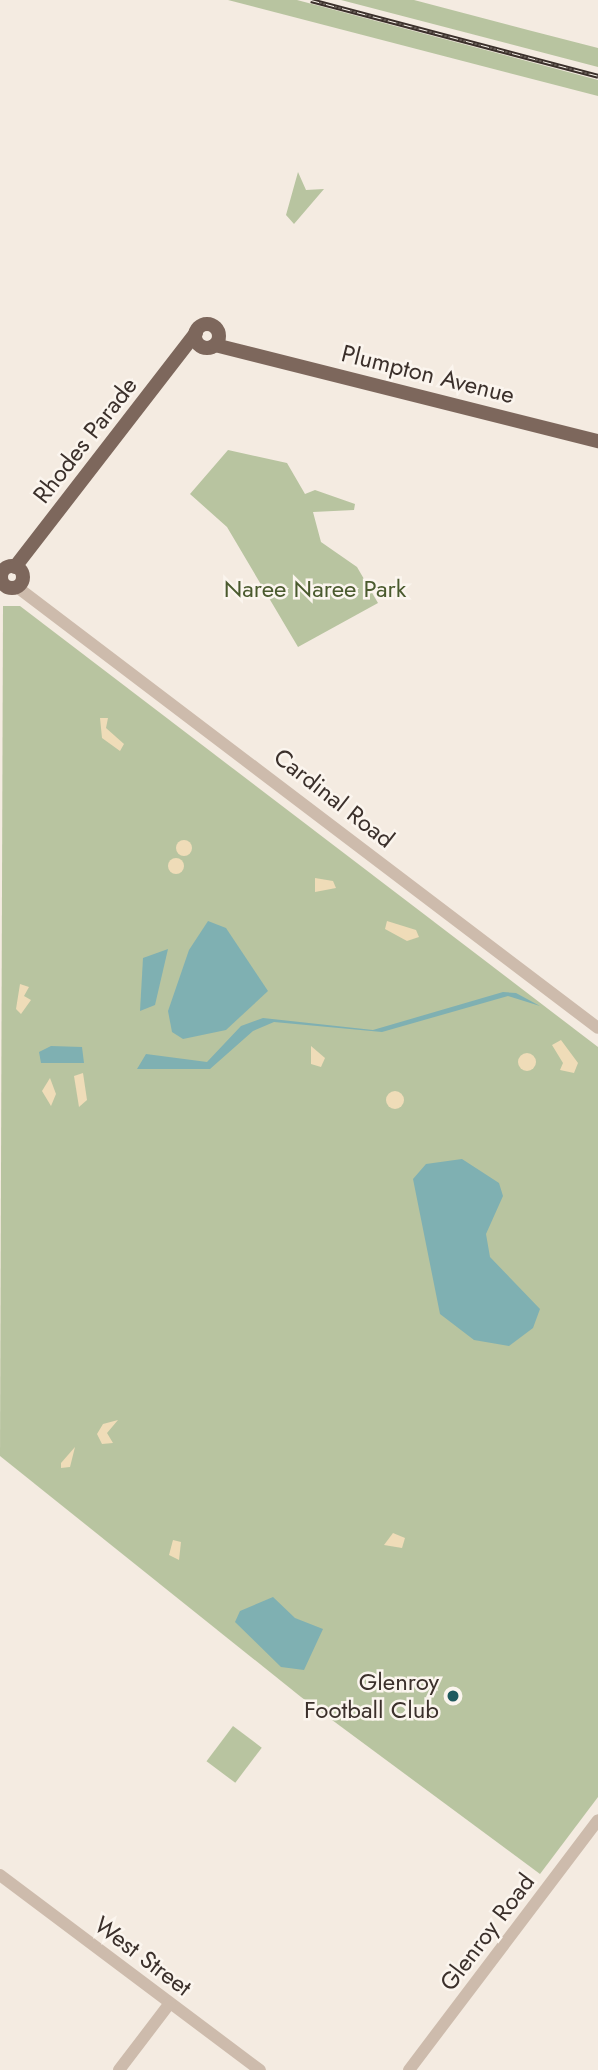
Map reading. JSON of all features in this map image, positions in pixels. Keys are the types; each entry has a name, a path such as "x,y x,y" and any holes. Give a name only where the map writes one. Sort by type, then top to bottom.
{"main road":[{"name":"Plumpton Avenue","path":"207,339 598,442"},
{"name":"Rhodes Parade","path":"11,582 32,547 175,362 207,339"}],"street":[{"name":"Cardinal Road","path":"11,582 43,601 598,1028"},
{"name":"Glenroy Road","path":"409,2070 598,1820"},
{"name":"West Street","path":"0,1875 260,2070"},
{"path":"119,2070 170,2003"}],"green space":[{"path":"228,0 297,0 598,80 598,96"},
{"path":"341,0 414,0 598,48 598,67"},
{"path":"298,172 306,190 324,189 294,224 286,215"},
{"name":"Naree Naree Park","path":"228,450 287,463 305,494 315,490 355,504 354,510 313,512 321,542 357,567 378,603 298,647 227,527 190,494"},
{"path":"3,606 20,606 598,1047 598,1797 540,1874 301,1697 0,1456"},
{"path":"233,1726 262,1748 235,1783 207,1761"}],"sand":[{"path":"100,718 108,718 106,728 124,744 120,751 102,738"},
{"path":"184,840 192,848 184,856 176,848"},
{"path":"173,858 179,858 184,866 182,872 173,874 168,869 168,863"},
{"path":"315,878 333,881 336,888 315,892"},
{"path":"387,921 416,930 419,937 407,941 385,929"},
{"path":"20,984 29,987 24,996 31,1000 21,1014 16,1009"},
{"path":"561,1040 578,1063 574,1073 560,1070 563,1063 552,1045"},
{"path":"311,1046 325,1058 321,1067 311,1064"},
{"path":"527,1053 533,1056 536,1062 533,1068 527,1071 521,1068 518,1062 521,1056"},
{"path":"83,1073 87,1100 79,1107 74,1076"},
{"path":"50,1078 56,1094 51,1106 42,1091"},
{"path":"395,1091 401,1094 404,1100 401,1106 395,1109 389,1106 386,1100 389,1094"},
{"path":"118,1420 107,1433 113,1443 102,1444 97,1434 103,1424"},
{"path":"75,1447 70,1467 61,1468 61,1463"},
{"path":"393,1533 405,1538 402,1548 384,1545"},
{"path":"173,1540 181,1542 179,1560 169,1555"}],"water":[{"path":"208,921 226,928 268,991 226,1030 183,1039 172,1032 168,1011 189,950"},
{"path":"168,949 155,1005 140,1011 143,958"},
{"path":"503,992 516,993 540,1006 508,996 382,1032 274,1022 253,1031 210,1069 137,1069 146,1054 207,1062 241,1026 263,1018 373,1030"},
{"path":"51,1046 82,1047 84,1063 41,1063 39,1052"},
{"path":"462,1159 499,1183 503,1196 486,1234 490,1257 540,1309 533,1328 509,1346 474,1340 440,1314 413,1179 426,1164"},
{"path":"273,1597 295,1618 323,1629 304,1670 281,1667 235,1622 240,1611"}],"railway":[{"path":"311,0 598,76"}],"place":[{"name":"Glenroy Football Club","path":"453,1696"}]}
